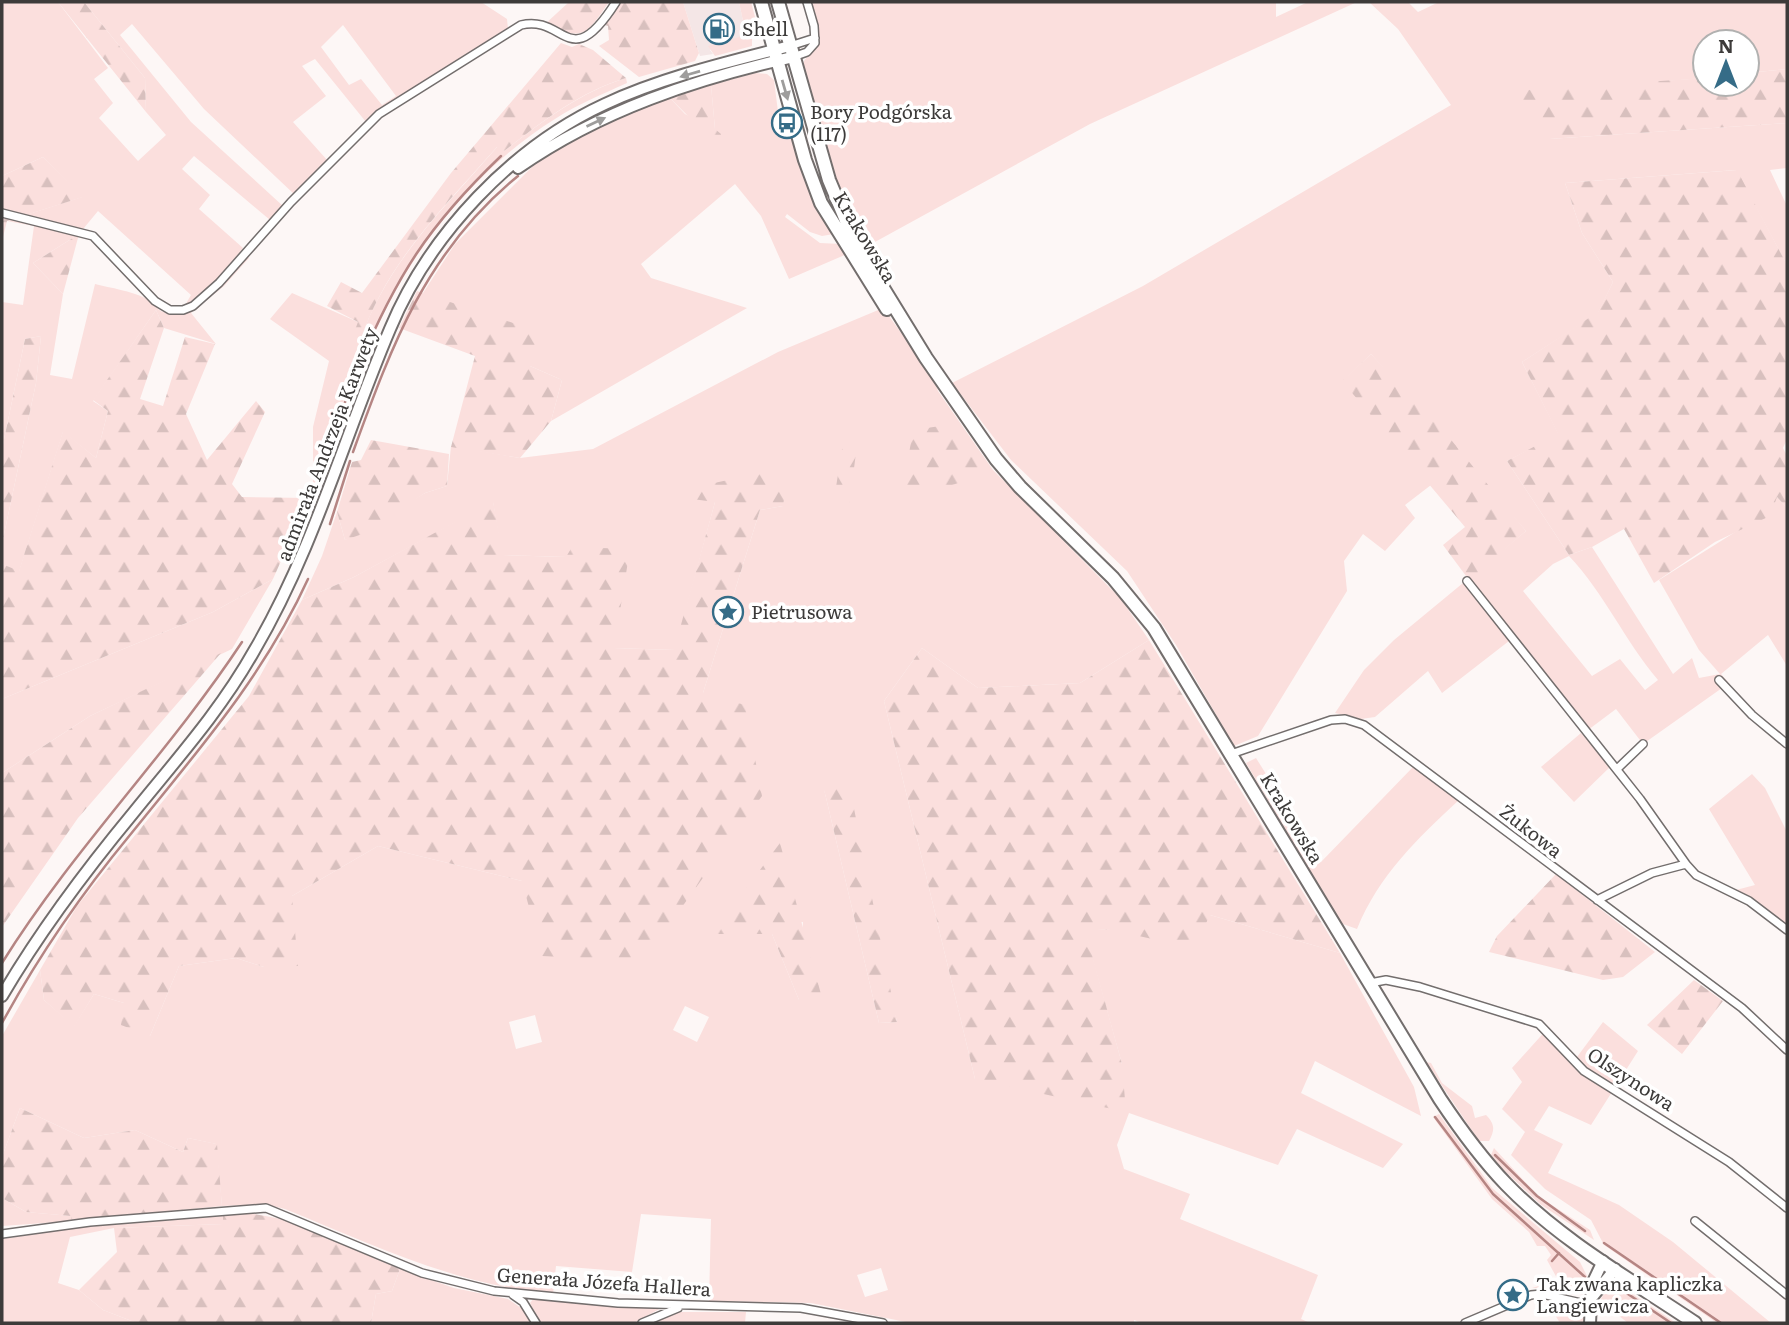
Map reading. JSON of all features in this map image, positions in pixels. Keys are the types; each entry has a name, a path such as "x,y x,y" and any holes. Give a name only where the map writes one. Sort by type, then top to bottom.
{"main road":[{"name":"Krakowska","path":"761,2 807,168 824,212 878,296 1012,479 1113,578 1141,610 1440,1099 1487,1162 1545,1219 1603,1261"},
{"name":"Krakowska","path":"778,2 837,202 866,260 926,358"},
{"path":"755,55 764,44 767,26"},
{"name":"admirała Andrzeja Karwety","path":"495,183 565,137 644,100 792,52"},
{"name":"admirała Andrzeja Karwety","path":"2,996 66,899 224,701 253,653 315,530 391,327 407,295 442,242 495,183 537,145 606,103 660,83 755,55 776,56"},
{"path":"1590,1323 1592,1284 1603,1261 1695,1323"},
{"path":"1591,1302 1615,1269"}],"street":[{"path":"2,213 93,236 155,300 170,310 183,310 193,306 219,283 291,202 357,135 390,106 521,26 533,24 571,39 580,39 593,31 616,2"},
{"path":"792,52 816,38 807,2"},
{"path":"1467,581 1616,769 1686,864 1696,874 1749,901 1787,930"},
{"path":"1719,680 1752,715 1787,744"},
{"name":"Żukowa","path":"1231,754 1331,720 1345,719 1364,725 1742,1008 1787,1050"},
{"path":"1616,769 1643,744"},
{"path":"1597,900 1652,873 1686,864"},
{"name":"Olszynowa","path":"1370,984 1386,980 1420,987 1539,1024 1584,1071 1729,1162 1787,1208"},
{"name":"Generała Józefa Hallera","path":"2,1234 90,1222 266,1208 422,1273 509,1293 682,1306 801,1308 883,1323"},
{"path":"1695,1221 1787,1295"},
{"path":"509,1293 523,1302 536,1323"},
{"path":"1465,1323 1531,1295 1542,1294 1591,1302"},
{"path":"642,1323 682,1306"}],"shaded area":[{"name":"Shell","path":"683,2 739,2 746,35 710,50 713,54 700,56"}],"green space":[{"path":"2,2 58,2 108,68 94,79 113,103 99,118 138,161 166,135 146,112 145,78 84,2 481,2 507,19 508,29 378,111 366,122 315,59 302,66 326,96 293,122 328,161 295,195 204,109 132,24 120,35 191,122 283,206 270,220 194,156 182,169 210,195 199,209 243,248 240,252 249,258 224,286 191,313 216,344 164,328 156,310 93,401 108,411 96,458 63,432 19,572 2,564 2,544 36,383 41,336 25,339 2,449 2,302 23,305 34,226 7,221 82,197 43,157 2,176","holes":["343,25 396,96 382,105 361,79 349,85 321,47","98,211 191,295 180,314 171,313 161,311 139,296 95,284 72,379 50,375 63,294 33,263 79,234"]},
{"path":"58,2 84,2 145,78 146,112"},
{"path":"569,2 609,2 588,29 582,32 568,33 544,25"},
{"path":"620,2 683,2 699,53 695,61 639,77 599,46 609,40 608,26 602,24"},
{"path":"739,2 751,2 759,32 752,34 752,46 715,56 708,46 746,35"},
{"path":"810,2 1276,2 1276,17 1308,2 1357,2 1090,124 864,248 827,156 803,68 804,61 820,39"},
{"path":"1369,2 1408,2 1418,12 1439,2 1787,2 1787,69 1761,72 1761,28 1691,28 1691,79 1668,81 1549,139 1787,123 1787,168 1770,170 1787,206 1787,265 1736,170 1565,183 1582,233 1613,282 1598,313 1522,362 1559,435 1507,461 1569,555 1592,547 1673,674 1692,658 1699,678 1720,674 1699,650 1659,580 1740,529 1777,497 1787,508 1787,666 1768,635 1721,674 1728,682 1722,688 1643,744 1616,709 1588,730 1495,610 1490,614 1509,641 1442,693 1428,671 1375,717 1361,719 1335,713 1364,670 1394,640 1526,531 1371,354 1343,381 1431,485 1405,505 1415,518 1385,551 1363,534 1344,561 1347,591 1258,736 1234,746 1176,645 1127,571 1011,460 952,383 1143,286 1451,105 1398,29","holes":["1569,556 1604,601 1658,680 1645,690 1620,659 1592,676 1523,591 1553,564"]},
{"path":"561,43 572,47 579,44 593,50 626,78 592,91 547,119 504,151 497,147 437,214 400,262 384,287 360,342 352,338 358,322 327,306 341,282 362,293 451,173"},
{"path":"1787,69 1787,123 1549,139 1514,91 1691,79 1691,98 1761,98 1761,72"},
{"path":"755,73 767,74 774,80 779,120 776,124 780,135 788,133 834,234 822,236 810,232 787,214 785,217 820,243 841,244 847,254 789,279 761,216 735,184 641,264 651,278 747,308 551,421 562,380 530,366 423,293 455,244 532,167 559,146 645,105 670,98 685,114 715,129 711,85"},
{"path":"626,78 627,83 573,109 527,138 475,184 429,238 392,297 377,328 353,387 318,488 313,487 313,427 329,361 270,319 292,293 358,322 360,341 371,313 401,261 498,146 504,151 577,100"},
{"path":"711,85 715,129 721,134 720,140 706,134 670,98"},
{"path":"43,157 83,197 7,221 2,241 2,176"},
{"path":"1737,170 1787,265 1787,439 1783,448 1787,456 1787,508 1777,497 1770,516 1715,542 1654,583 1624,529 1592,547 1569,555 1507,461 1558,434 1522,362 1598,312 1613,282 1582,233 1565,183"},
{"path":"79,234 63,294 33,263"},
{"path":"417,291 540,332 530,366 562,380 551,421 520,458 451,447 475,356 399,328"},
{"path":"883,308 932,375 938,391 993,470 1121,599 1149,640 1080,683 978,688 922,648 884,701 975,1079 1122,1064 1084,928 1111,930 1210,915 1340,953 1414,1087 1421,1116 1315,1061 1301,1093 1403,1144 1383,1168 1297,1129 1278,1165 1129,1113 1117,1145 1124,1169 1190,1194 1180,1219 1318,1275 1301,1319 1310,1323 1142,1323 1134,1320 1134,1323 911,1323 811,1303 709,1301 711,1219 641,1214 632,1272 556,1266 553,1294 482,1282 416,1262 285,1209 264,1204 222,1206 216,1144 188,1138 183,1152 135,1130 84,1138 20,1108 2,1157 2,1036 40,970 44,1000 74,1026 94,994 124,1003 150,1036 179,966 236,958 264,967 292,896 378,846 522,881 703,693 760,510 783,506 715,502 675,650 614,648 566,557 502,555 493,502 354,577 302,600 322,556 337,512 345,540 425,493 447,486 451,446 520,458 593,449 778,352","holes":["824,789 897,1021 879,1023","803,922 799,1000 772,934 713,934","685,1006 709,1017 697,1042 673,1030","535,1015 542,1042 516,1049 509,1022","881,1268 888,1290 865,1297 857,1275"]},
{"path":"156,310 164,328 140,399 163,406 185,337 215,344 186,414 207,460 256,401 265,412 232,484 242,497 309,498 273,579 213,612 2,699 2,564 19,571 63,431 96,458 108,411 93,400"},
{"path":"41,336 36,383 2,544 2,449 25,339"},
{"path":"1371,354 1452,441 1526,531 1469,580 1443,545 1465,527 1342,381"},
{"path":"954,424 987,474 901,501 913,430"},
{"path":"371,440 449,454 447,486 425,493 404,507 400,521 345,540 337,512 352,462 361,460"},
{"path":"843,443 857,445 849,507 833,506"},
{"path":"789,467 783,506 760,510 703,693 745,705 762,796 643,961 542,956 522,881 378,846 292,896 298,966 264,967 236,958 179,966 150,1036 121,1025 124,1003 94,994 74,1027 44,1000 40,970 77,906 249,696 302,600 354,577 493,501 503,555 566,557 572,547 630,549 614,648 674,650 715,502 692,499 691,488"},
{"path":"273,579 232,649 90,716 2,773 2,699 213,612"},
{"path":"1149,640 1340,953 1210,915 1194,948 1111,930 1085,929 1122,1064 1126,1112 975,1079 884,701 922,648 978,688 1080,683"},
{"path":"221,653 78,818 2,927 2,773 90,716"},
{"path":"1581,733 1611,766 1574,802 1541,767"},
{"path":"1256,758 1321,862 1413,767 1459,800 1400,859 1376,892 1357,929 1340,923 1246,763"},
{"path":"845,764 897,1022 879,1023 824,789"},
{"path":"1752,774 1765,788 1787,832 1787,925 1736,890 1755,885 1709,809"},
{"path":"780,843 822,998 799,1000 772,934 712,934"},
{"path":"1556,874 1655,952 1623,977 1603,980 1489,952 1497,936"},
{"path":"1694,980 1723,1001 1682,1054 1647,1025"},
{"path":"1603,1022 1638,1051 1591,1125 1549,1106 1534,1130 1563,1144 1548,1173 1619,1205 1673,1242 1771,1323 1717,1323 1604,1245 1591,1220 1545,1189 1511,1155 1525,1132 1502,1109 1522,1082 1512,1068 1548,1028 1577,1057"},
{"path":"1426,1062 1431,1063 1442,1083 1472,1106 1475,1118 1486,1115 1489,1118 1493,1127 1489,1141 1479,1141"},
{"path":"20,1108 84,1138 135,1130 183,1152 188,1138 217,1144 222,1206 72,1221 71,1216 26,1212 2,1198 2,1157"},
{"path":"1439,1114 1492,1188 1580,1262 1587,1276 1583,1295 1554,1288 1532,1288 1558,1280 1547,1260 1551,1255 1545,1246 1537,1246 1529,1232 1492,1199 1433,1117"},
{"path":"1494,1148 1538,1196 1590,1230 1594,1240 1540,1204 1494,1161 1491,1155"},
{"path":"2,1198 26,1212 72,1216 72,1221 2,1226"},
{"path":"249,1213 282,1219 400,1269 392,1291 376,1294 371,1323 137,1323 103,1310 79,1290 117,1252 114,1228 223,1224 223,1216"},
{"path":"223,1216 224,1224 114,1228 70,1237 58,1283 79,1290 103,1310 137,1323 2,1323 2,1239 85,1227"},
{"path":"400,1269 454,1288 508,1299 524,1310 531,1323 371,1323 376,1294 392,1291"},
{"path":"1622,1287 1676,1323 1628,1323 1600,1301 1605,1291"},
{"path":"535,1297 606,1306 663,1307 634,1323 540,1323 530,1303"},
{"path":"1558,1302 1581,1308 1585,1323 1560,1323 1552,1310"},
{"path":"679,1312 746,1312 745,1323 653,1323"}],"waterway":[{"path":"358,367 387,305 417,253 453,206 501,156"},
{"path":"353,452 398,337 436,268 486,205 518,176"},
{"path":"322,465 354,378"},
{"path":"330,524 350,461"},
{"path":"2,1023 30,974 78,903 204,744 250,681 308,579"},
{"path":"2,963 59,880 183,723 242,642"},
{"path":"1435,1117 1493,1194 1585,1277"},
{"path":"1495,1155 1537,1196 1585,1231"},
{"path":"1604,1243 1721,1323"},
{"path":"1552,1261 1559,1253"},
{"path":"1619,1288 1671,1323"}],"place":[{"name":"Shell","path":"719,29"},
{"name":"Bory Podgórska (117)","path":"787,123"},
{"name":"Pietrusowa","path":"728,612"},
{"name":"Tak zwana kapliczka Langiewicza","path":"1513,1295"}]}
